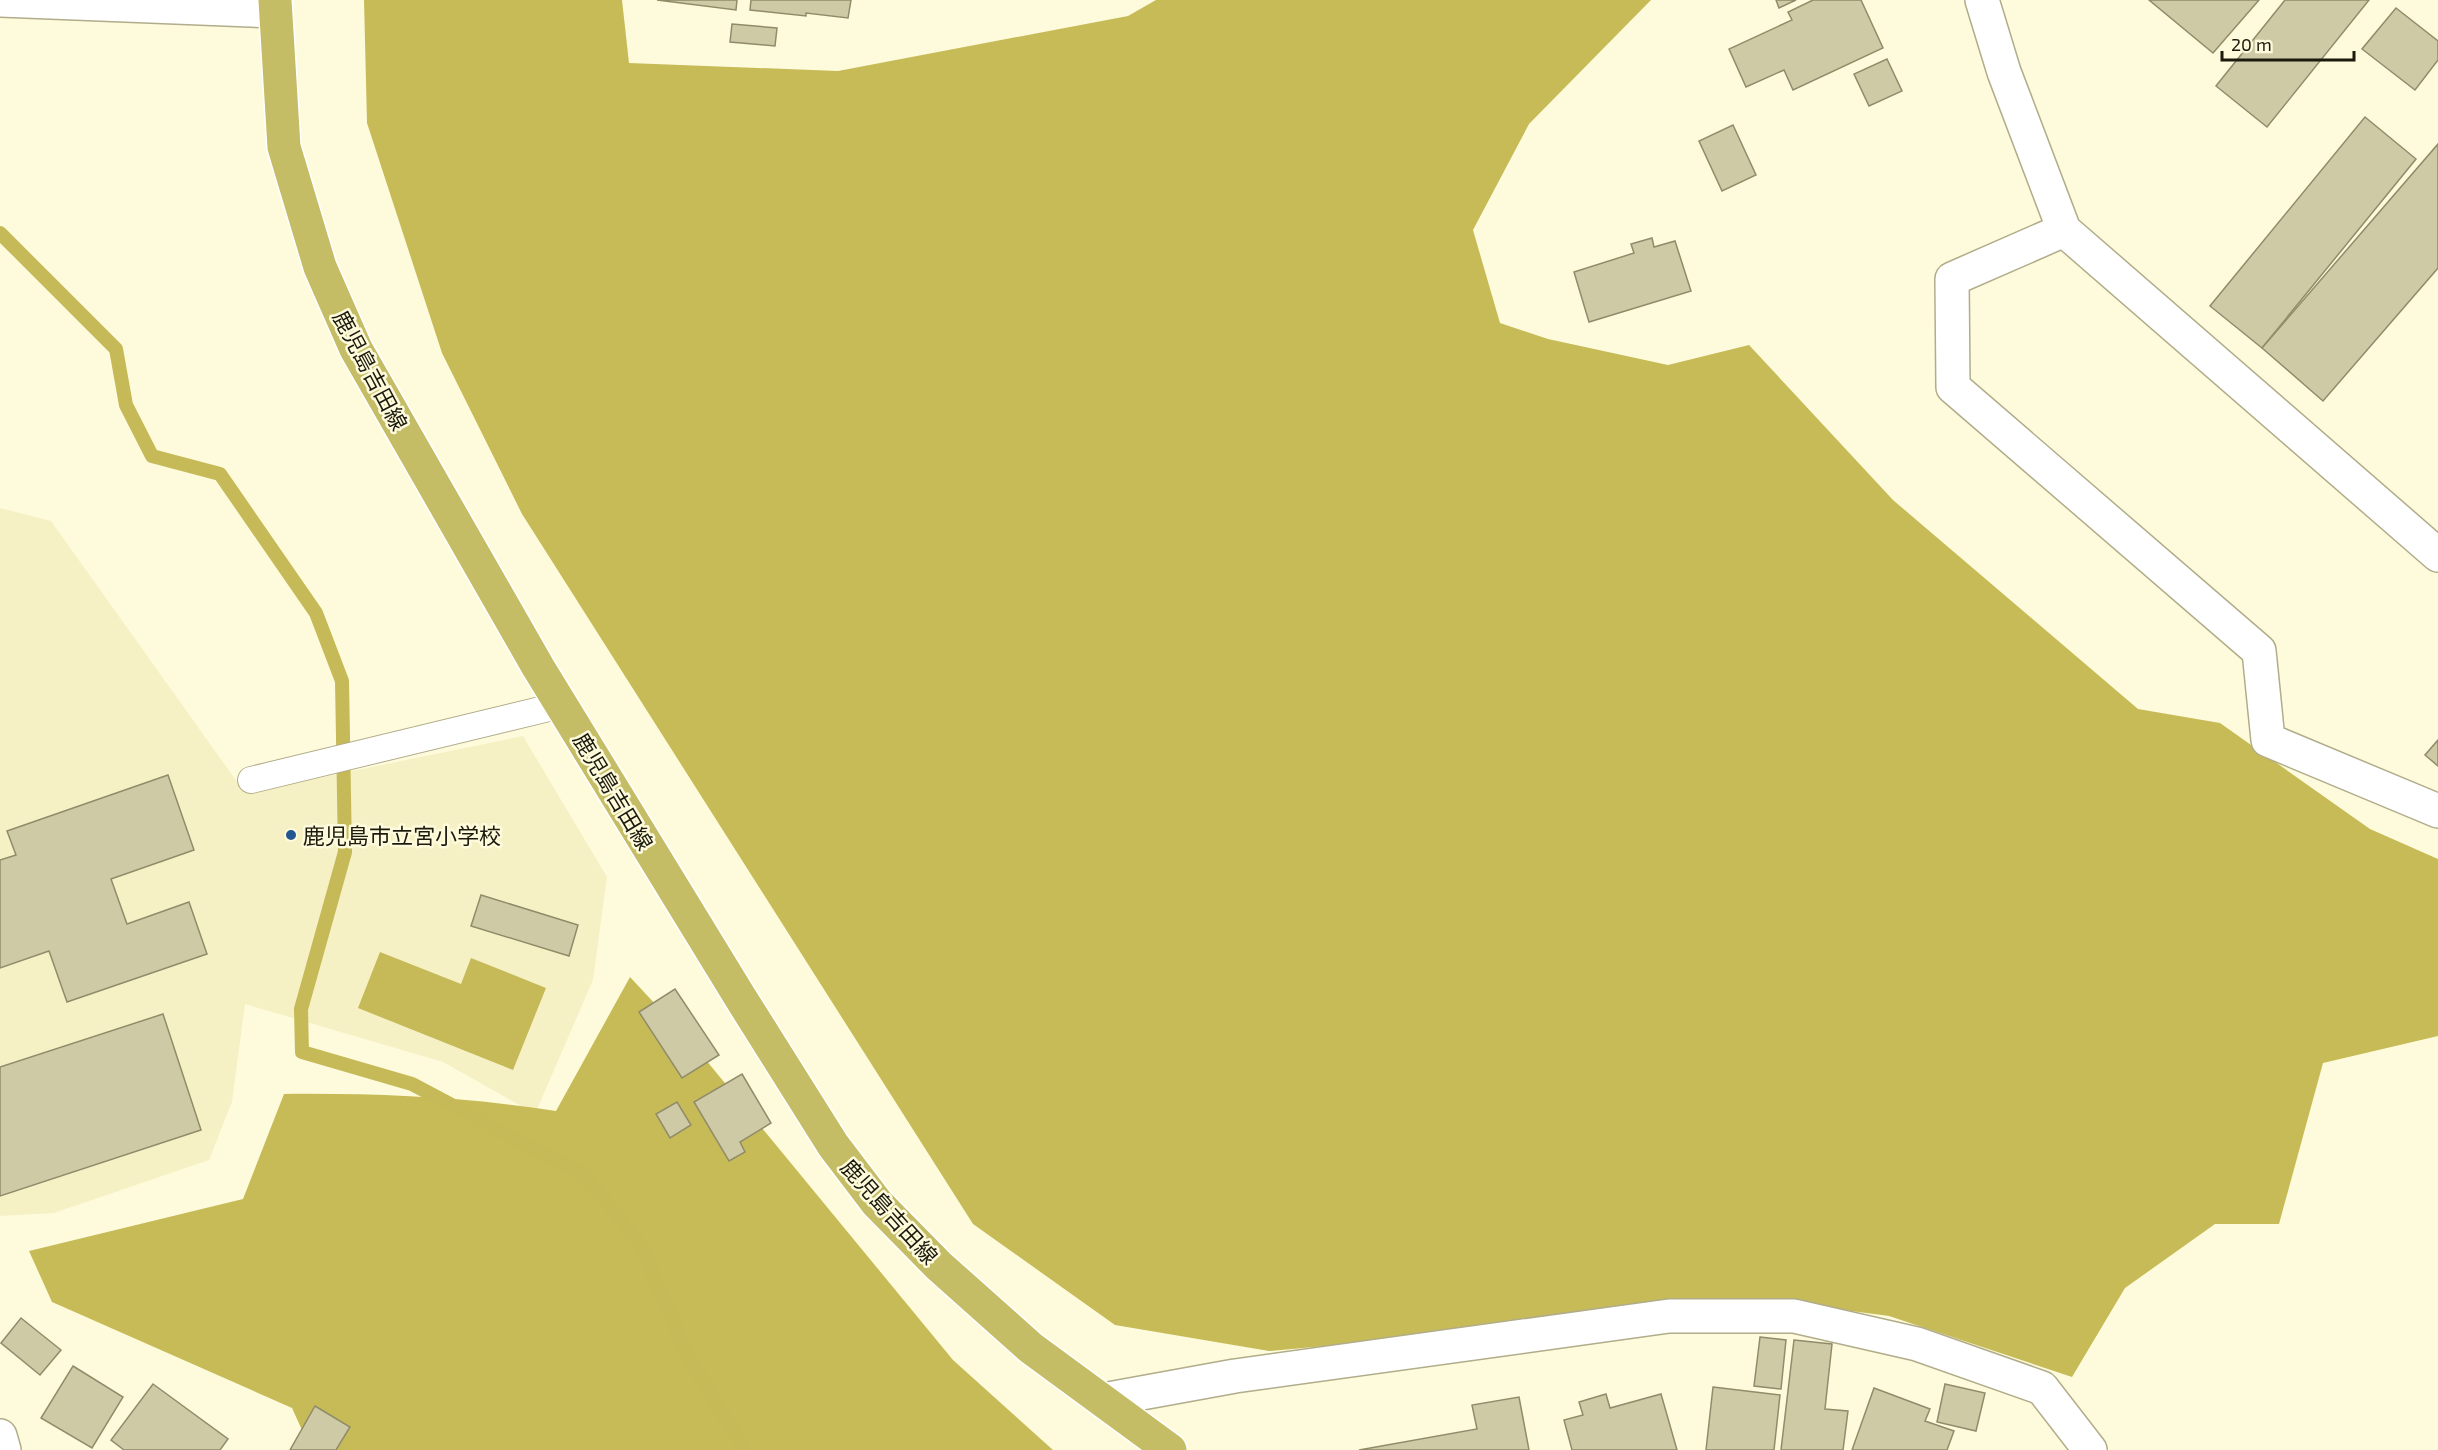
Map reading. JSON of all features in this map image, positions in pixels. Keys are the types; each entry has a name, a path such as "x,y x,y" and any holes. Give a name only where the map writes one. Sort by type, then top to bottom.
{"main road":[{"name":"鹿児島吉田線","path":"275,5 285,147 320,267 356,349 561,705 833,1145 871,1195 939,1266 1031,1348 1170,1450"}],"street":[{"path":"0,0 275,5"},
{"path":"1982,0 2004,72 2064,230 2438,555"},
{"path":"2064,230 1952,279 1953,387 2259,651 2268,740 2438,811"},
{"path":"1103,1400 1235,1376 1669,1316 1794,1316 1917,1344 2042,1388 2090,1450"},
{"path":"0,1436 4,1450"}],"lane":[{"path":"251,780 561,705"}],"shaded area":[{"path":"364,0 622,0 629,63 838,71 1128,16 1156,0 1651,0 1529,124 1473,230 1500,323 1548,339 1668,365 1749,345 1893,500 2138,709 2220,723 2370,829 2438,859 2438,1036 2323,1063 2279,1224 2215,1224 2125,1288 2072,1377 1889,1316 1754,1298 1457,1334 1269,1351 1115,1325 973,1224 522,514 442,353 367,123"},
{"name":"鹿児島市立宮小学校","path":"0,508 51,521 245,793 523,736 607,877 593,980 535,1114 443,1062 245,1004 232,1102 209,1160 54,1213 0,1216"},
{"path":"380,952 461,984 471,958 546,988 513,1070 358,1008"},
{"path":"630,977 696,1048 953,1360 1053,1450 311,1450 292,1408 52,1302 29,1251 243,1199 284,1094 420,1097 489,1102 556,1111"}],"building":[{"path":"657,0 737,0 736,10"},
{"path":"751,0 851,0 848,18 750,10"},
{"path":"1776,0 1796,0 1779,8"},
{"path":"1813,0 1861,0 1883,48 1793,90 1784,70 1746,87 1729,49 1792,20 1788,12"},
{"path":"2149,0 2259,0 2213,53"},
{"path":"2285,0 2369,0 2267,127 2216,86"},
{"path":"2396,8 2438,41 2438,60 2415,90 2362,49"},
{"path":"732,24 777,28 775,46 730,42"},
{"path":"1887,59 1902,91 1869,106 1854,74"},
{"path":"2365,117 2416,159 2262,348 2210,306"},
{"path":"1733,125 1756,175 1722,191 1699,141"},
{"path":"2438,144 2438,268 2323,401 2262,348"},
{"path":"1652,238 1654,247 1675,241 1691,291 1589,322 1574,272 1634,253 1631,244"},
{"path":"2438,740 2438,766 2425,755"},
{"path":"168,775 194,850 111,879 127,924 189,902 207,954 67,1002 49,951 0,968 0,860 16,855 7,831"},
{"path":"481,895 578,925 569,956 471,926"},
{"path":"675,989 719,1055 682,1078 639,1012"},
{"path":"163,1014 201,1130 0,1196 0,1067"},
{"path":"742,1074 771,1123 740,1142 745,1152 729,1161 694,1102"},
{"path":"677,1102 691,1125 670,1138 656,1114"},
{"path":"21,1318 61,1350 40,1375 1,1343"},
{"path":"1760,1337 1786,1340 1781,1389 1754,1386"},
{"path":"1794,1340 1832,1344 1825,1409 1848,1411 1843,1450 1781,1450"},
{"path":"73,1366 123,1397 92,1448 41,1418"},
{"path":"153,1384 228,1439 220,1450 124,1450 111,1440"},
{"path":"1945,1384 1985,1393 1976,1431 1937,1422"},
{"path":"1713,1387 1780,1395 1774,1450 1706,1450"},
{"path":"1874,1388 1930,1409 1925,1421 1954,1431 1947,1450 1852,1450"},
{"path":"1606,1394 1610,1408 1661,1394 1677,1450 1572,1450 1564,1420 1583,1415 1579,1402"},
{"path":"1519,1397 1529,1450 1359,1450 1477,1429 1472,1405"},
{"path":"315,1406 350,1427 336,1450 290,1450"}],"waterway":[{"path":"0,233 116,349 126,405 152,456 220,474 316,613 342,681 345,852 301,1009 302,1052 412,1084 584,1175 639,1242 688,1356 745,1450"}],"place":[{"name":"鹿児島市立宮小学校","path":"291,835"}]}
